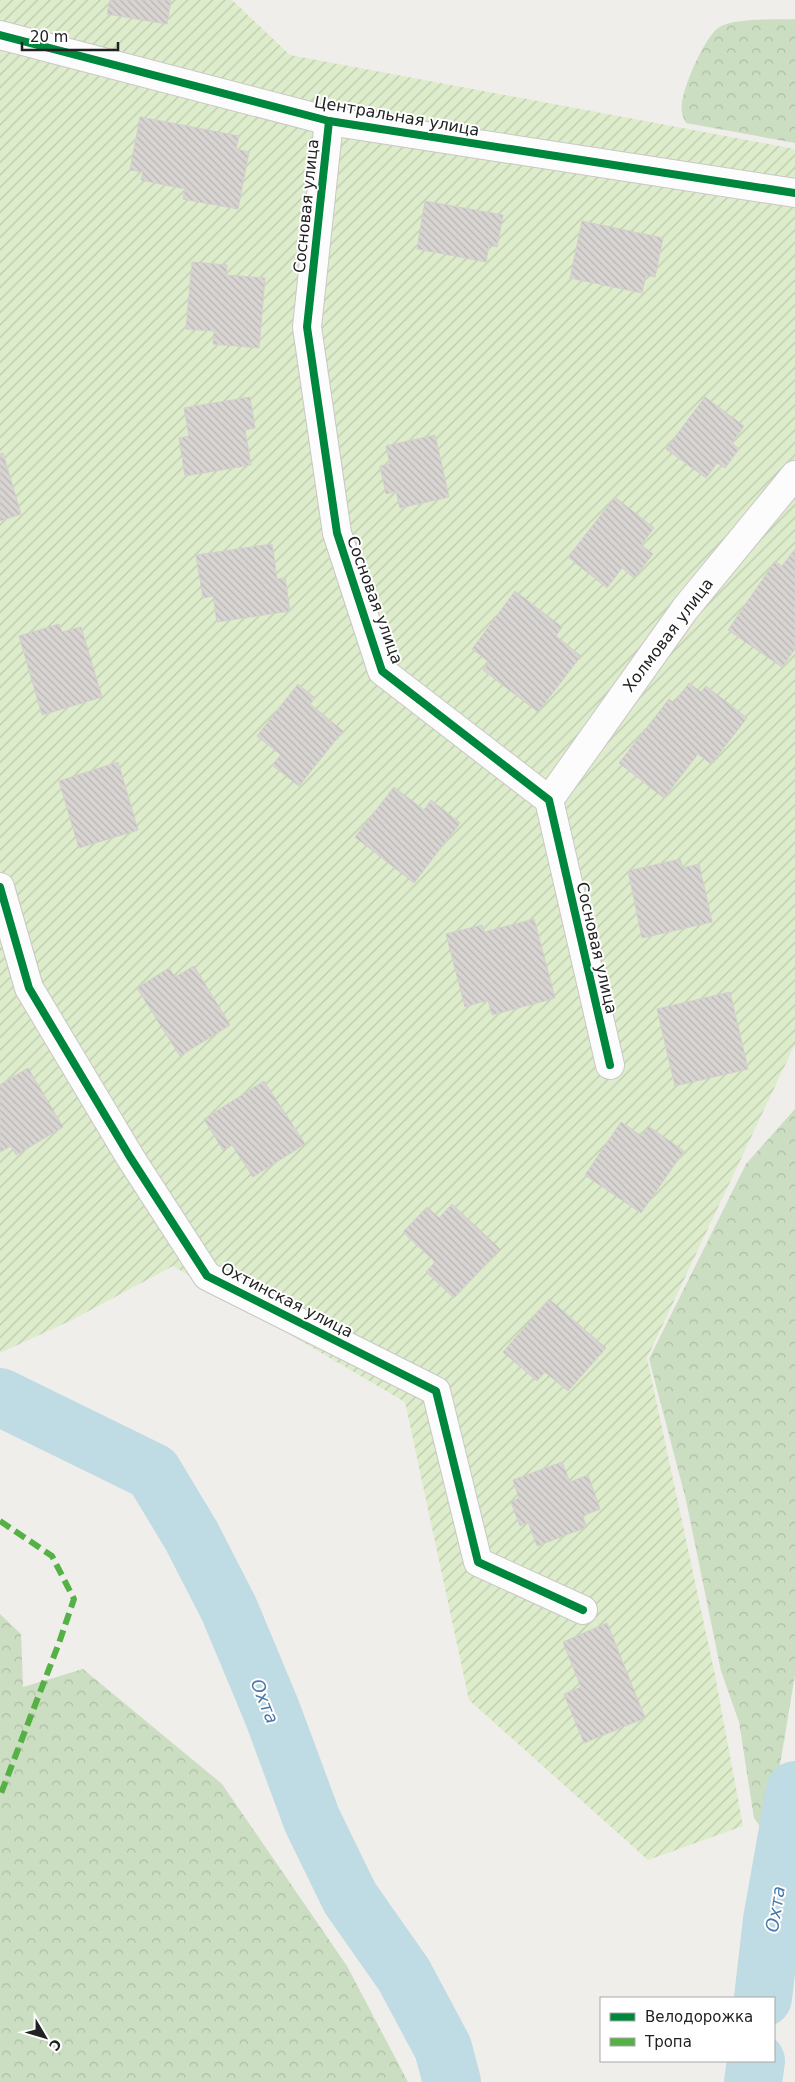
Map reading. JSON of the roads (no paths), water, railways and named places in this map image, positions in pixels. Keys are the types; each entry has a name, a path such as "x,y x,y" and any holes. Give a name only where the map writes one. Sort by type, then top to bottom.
{"street":[{"name":"Центральная улица","path":"0,35 329,121 795,193"},
{"name":"Сосновая улица","path":"329,121 307,327 337,533 382,671 549,800 610,1065"},
{"name":"Холмовая улица","path":"549,800 685,609 795,476"},
{"name":"Охтинская улица","path":"0,887 29,988 130,1157 207,1276 436,1391 478,1562 583,1610"}],"waterway":[{"name":"Охта","path":"0,1397 153,1472 191,1535 229,1609 272,1712 312,1820 350,1898 404,1975 443,2048 452,2082"},
{"name":"Охта","path":"763,1997 772,1920 795,1790"},
{"name":"Охта","path":"753,2082 756,2062"}]}
